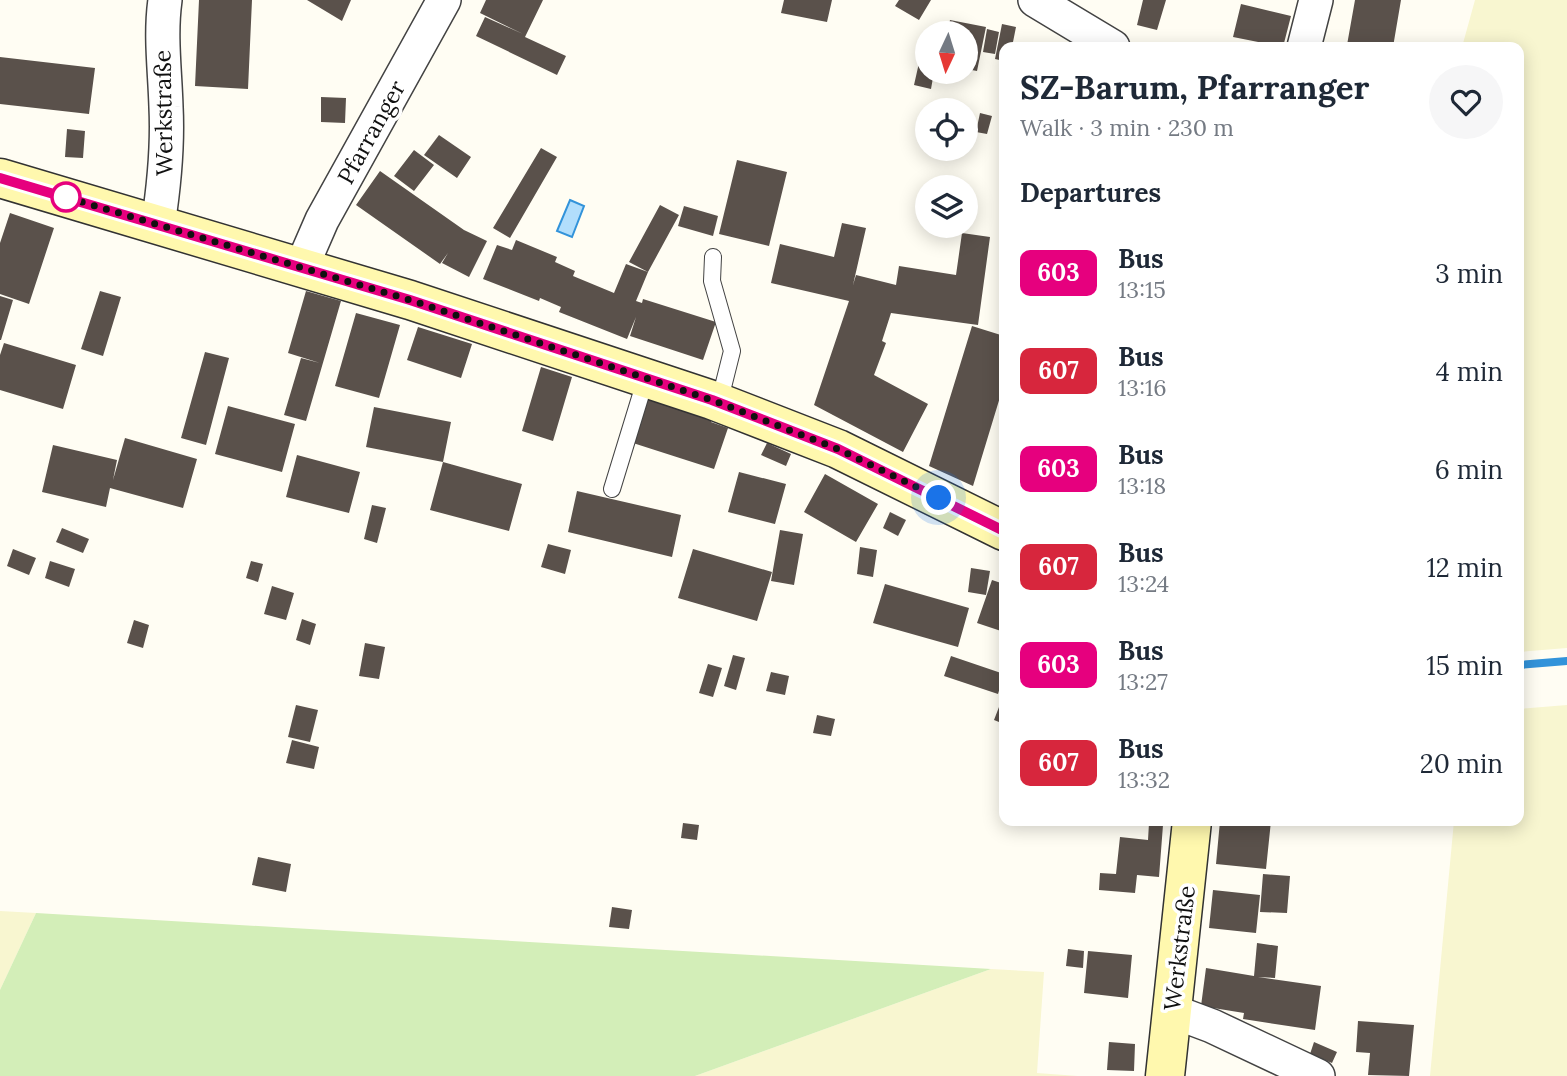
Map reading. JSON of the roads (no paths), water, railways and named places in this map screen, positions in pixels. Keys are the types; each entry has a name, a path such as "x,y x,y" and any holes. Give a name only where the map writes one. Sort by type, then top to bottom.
{"main road":[{"path":"0,178 302,266 719,403 838,449 999,529"},
{"name":"Werkstraße","path":"1165,1076 1191,826"}],"street":[{"name":"Werkstraße","path":"158,225 165,184 167,108 161,30 165,0"},
{"name":"Pfarranger","path":"302,266 322,220 444,0"},
{"path":"1035,0 1105,42"},
{"path":"1305,42 1316,0"},
{"path":"1172,1011 1212,1026 1318,1076"}],"lane":[{"path":"713,257 712,281 732,351 719,403"},
{"path":"612,489 646,378"}],"water":[{"path":"570,200 584,206 572,237 557,231"}],"waterway":[{"path":"1524,665 1567,661"}]}
